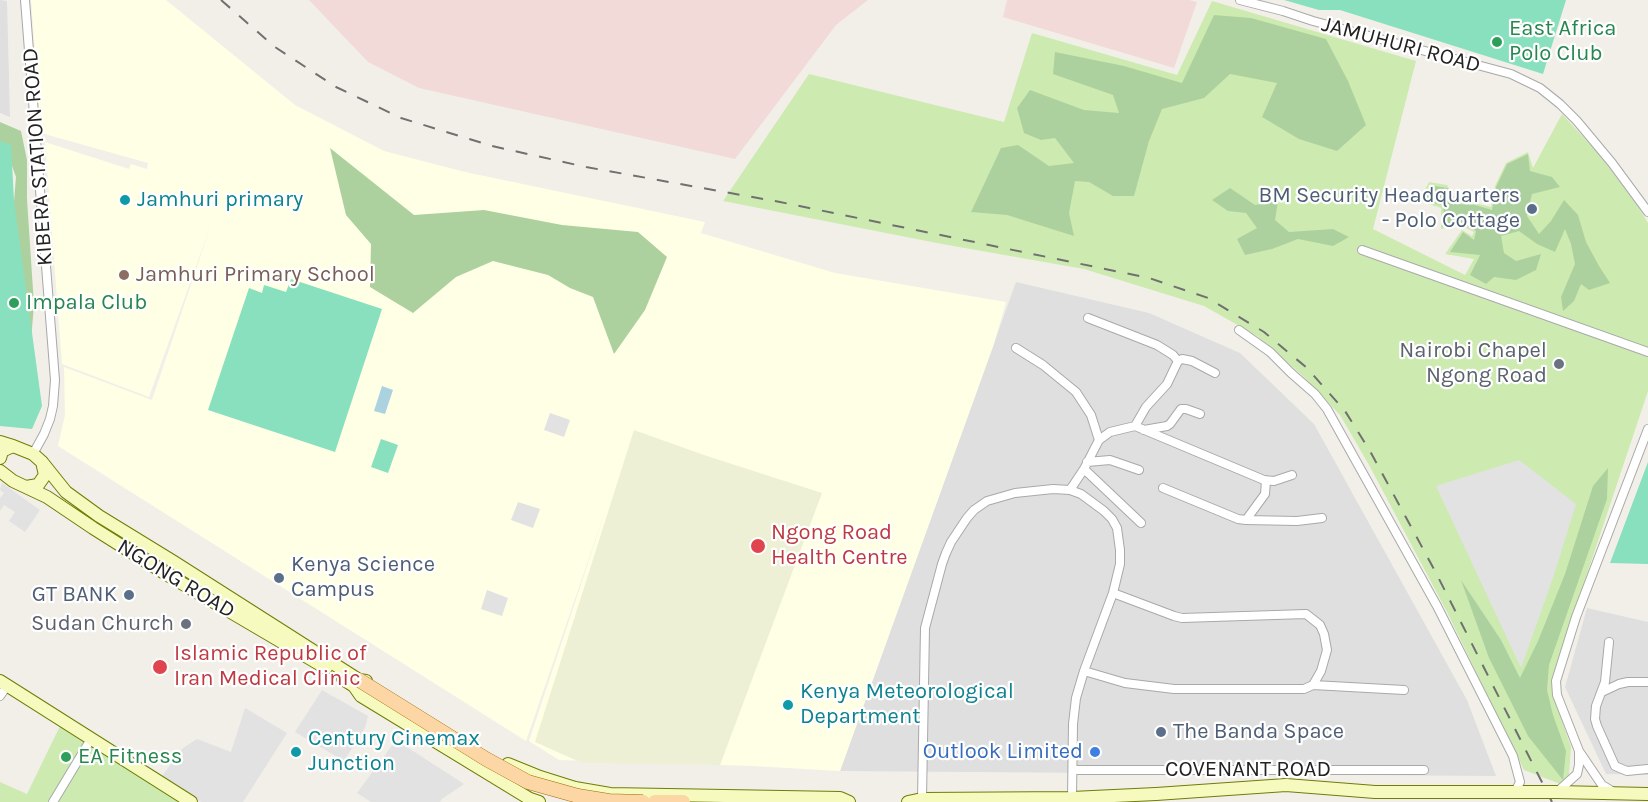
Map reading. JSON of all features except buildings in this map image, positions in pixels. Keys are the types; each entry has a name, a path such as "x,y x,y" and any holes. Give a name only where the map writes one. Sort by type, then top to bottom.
{"main road":[{"name":"NGONG ROAD","path":"0,442 38,458 66,492 99,516 273,625 357,683 505,779 524,788 568,802"},
{"path":"0,458 2,451 13,446"},
{"path":"26,487 38,485 45,475 38,458"},
{"name":"NGONG ROAD","path":"0,470 13,482 47,497 165,574 528,782 578,796 683,802"},
{"name":"NGONG ROAD","path":"357,683 370,682 499,760 524,772 575,788 642,800 840,798 849,802"},
{"name":"NGONG ROAD","path":"357,683 361,696 533,801"},
{"path":"2,688 92,739 191,802"},
{"path":"533,801 540,777"},
{"path":"908,802 922,799 1156,798 1286,784 1376,797 1501,797 1521,792 1648,794"}],"street":[{"name":"KIBERA STATION ROAD","path":"25,0 55,380 53,406 38,458"},
{"name":"JAMUHURI ROAD","path":"1240,0 1511,74 1540,88 1577,121 1648,212"},
{"path":"1362,250 1648,352"},
{"path":"1088,318 1157,345 1178,361"},
{"path":"1239,330 1270,352 1315,394 1327,409 1437,606 1513,756 1521,792"},
{"path":"1016,348 1043,365 1076,392 1091,415 1099,440"},
{"path":"1139,428 1146,407 1167,384 1178,361 1182,359 1192,361 1215,373"},
{"path":"1070,490 1099,440 1110,432 1167,426 1181,409 1200,414"},
{"path":"1139,428 1266,481 1292,475"},
{"path":"1615,793 1602,785 1579,751 1557,696 1556,685 1557,675 1576,617 1648,429"},
{"path":"1085,466 1110,460 1139,470"},
{"path":"1085,466 1141,523"},
{"path":"1246,520 1264,494 1266,481"},
{"path":"1163,488 1238,519 1322,518"},
{"path":"922,799 925,628 942,564 951,542 974,510 987,501 1014,493 1053,489 1070,490 1081,494 1112,519 1117,528 1120,564 1113,593 1084,671 1074,710 1072,798"},
{"path":"1113,593 1182,618 1306,615 1320,625 1327,650 1321,670 1313,685"},
{"path":"1609,642 1605,682 1596,706 1595,719 1599,733 1614,766 1621,770 1648,769"},
{"path":"1084,671 1125,683 1174,689 1304,689 1313,685 1404,690"},
{"path":"1602,692 1628,682 1648,682"},
{"path":"53,802 92,739"},
{"path":"1557,792 1577,774 1580,765 1579,751"},
{"name":"COVENANT ROAD","path":"1073,770 1424,770"}],"shaded area":[{"path":"0,0 7,1 10,117 0,113"},
{"path":"31,0 166,0 295,105 384,151 465,172 705,222 701,233 835,273 1006,302 994,344 840,771 559,760 529,741 607,506 526,741 58,446 65,415 64,367 152,400 212,222 149,397 62,364 45,142 129,169 131,164 147,169 148,163 41,133"},
{"path":"309,0 868,0 836,25 735,159 419,88 368,62"},
{"path":"1007,0 1189,0 1197,2 1174,68 1003,17"},
{"path":"1016,282 1149,313 1240,353 1314,424 1467,700 1496,776 840,771"},
{"path":"550,413 570,420 564,437 544,430"},
{"path":"634,430 822,493 720,765 582,763 535,742"},
{"path":"1519,460 1576,504 1521,668 1436,486"},
{"path":"2,483 40,510 25,532 9,521 15,512 4,505 0,511 0,498 4,493 0,490"},
{"path":"518,502 540,509 533,528 511,520"},
{"path":"487,590 508,598 502,616 481,609"},
{"path":"1587,608 1648,622 1648,775 1606,774 1565,687"},
{"path":"322,690 368,716 365,728 344,761 295,732"},
{"path":"245,708 287,733 243,802 201,802 162,776 183,748 197,739 231,752"},
{"path":"396,740 464,784 440,802 371,802 357,793"}],"green space":[{"name":"East Africa Polo Club","path":"1284,0 1566,0 1543,74 1340,10 1319,10"},
{"path":"1212,1 1416,61 1373,229 1465,275 1474,259 1445,254 1462,230 1472,236 1474,232 1460,225 1441,229 1441,208 1419,201 1429,182 1447,185 1458,202 1491,207 1495,186 1506,163 1528,152 1533,168 1562,114 1599,154 1648,223 1648,391 1553,676 1553,695 1571,747 1568,787 1524,770 1447,612 1340,415 1303,376 1257,336 1204,306 1084,269 723,201 809,74 1004,122 1032,33 1177,75"},
{"path":"1214,15 1251,18 1326,39 1348,81 1366,125 1337,151 1299,139 1262,117 1277,83 1230,74 1204,98 1162,109 1149,141 1134,196 1113,196 1089,182 1075,181 1069,213 1074,236 1007,215 971,212 1001,148 1018,145 1049,166 1074,163 1055,138 1041,140 1024,133 1017,108 1030,90 1084,110 1119,113 1113,95 1053,74 1055,52 1124,66 1182,83"},
{"path":"0,122 21,131 27,160 27,199 34,305 30,352 12,226 16,177 6,149 0,146"},
{"name":"Impala Club","path":"0,141 11,145 14,201 42,406 32,429 0,426"},
{"path":"330,148 414,215 484,210 562,225 638,232 667,257 645,310 614,354 593,297 570,288 548,275 493,261 456,277 413,313 370,287 371,244 346,215"},
{"path":"1528,154 1530,171 1552,177 1560,187 1532,194 1527,216 1539,234 1551,221 1564,200 1578,215 1586,242 1610,283 1589,290 1581,284 1574,301 1563,311 1561,297 1575,264 1565,229 1555,252 1537,244 1519,231 1501,236 1504,253 1516,261 1541,254 1536,270 1516,280 1494,277 1486,284 1470,275 1480,255 1450,252 1463,232 1474,240 1476,231 1460,222 1442,227 1444,206 1422,200 1430,185 1447,188 1457,204 1475,205 1492,210 1496,187 1507,164"},
{"path":"1230,188 1255,205 1278,201 1275,220 1289,232 1333,229 1349,237 1333,246 1298,239 1272,249 1245,255 1237,239 1257,228 1246,213 1228,211 1212,200"},
{"path":"291,279 382,309 335,452 208,410 249,288 262,293 264,285 286,292"},
{"path":"381,439 398,445 388,473 371,467"},
{"path":"1648,462 1648,564 1610,563"},
{"path":"1608,468 1607,499 1549,665 1547,690 1566,751 1563,780 1528,736 1489,658 1461,580 1501,640 1520,678 1538,641 1565,574 1593,486"},
{"path":"60,726 179,798 177,802 0,802 0,782 27,794"}],"water":[{"path":"382,386 393,390 385,414 374,411"}],"railway":[{"path":"221,0 275,47 336,87 401,118 492,146 586,167 780,202 1149,278 1208,298 1264,332 1307,368 1345,411 1370,451 1435,571 1552,802"}],"place":[{"name":"East Africa Polo Club","path":"1497,42"},
{"name":"Jamhuri primary","path":"125,200"},
{"name":"BM Security Headquarters - Polo Cottage","path":"1532,209"},
{"name":"Jamhuri Primary School","path":"124,275"},
{"name":"Impala Club","path":"14,303"},
{"name":"Nairobi Chapel Ngong Road","path":"1559,364"},
{"name":"Ngong Road Health Centre","path":"758,546"},
{"name":"Kenya Science Campus","path":"279,578"},
{"name":"GT BANK","path":"129,595"},
{"name":"Sudan Church","path":"186,624"},
{"name":"Islamic Republic of Iran Medical Clinic","path":"160,667"},
{"name":"Kenya Meteorological Department","path":"788,705"},
{"name":"The Banda Space","path":"1161,732"},
{"name":"Century Cinemax Junction","path":"296,752"},
{"name":"Outlook Limited","path":"1095,752"},
{"name":"EA Fitness","path":"66,757"}]}
